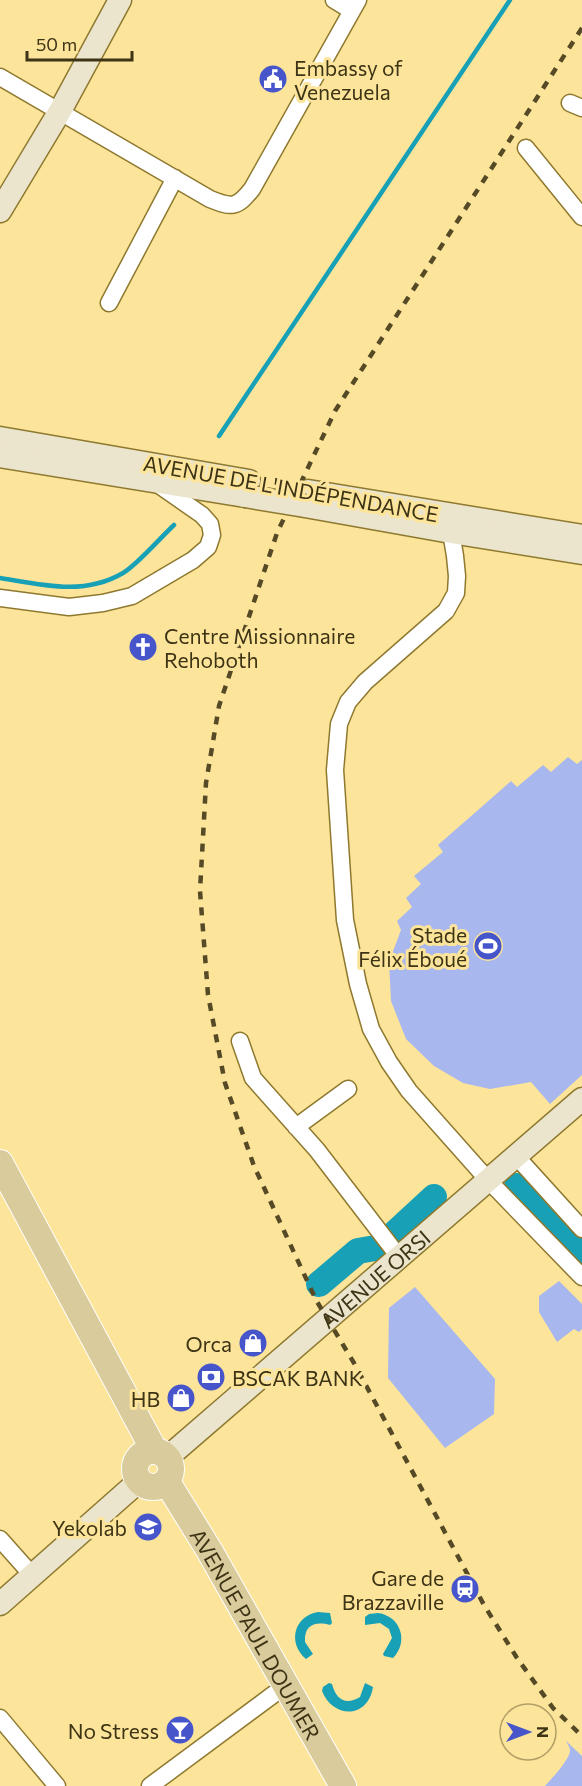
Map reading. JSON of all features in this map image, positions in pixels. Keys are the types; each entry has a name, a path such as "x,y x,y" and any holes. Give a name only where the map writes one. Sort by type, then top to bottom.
{"main road":[{"path":"0,211 60,111 120,0"},
{"name":"AVENUE DE L'INDÉPENDANCE","path":"0,438 247,488 582,536"},
{"name":"AVENUE DE L'INDÉPENDANCE","path":"0,456 153,481 247,488"},
{"name":"AVENUE DE L'INDÉPENDANCE","path":"307,498 450,532 582,553"},
{"name":"AVENUE ORSI","path":"0,1604 582,1099"},
{"path":"0,1163 154,1469"},
{"path":"0,1197 154,1469"},
{"name":"AVENUE PAUL DOUMER","path":"154,1469 324,1786"},
{"name":"AVENUE PAUL DOUMER","path":"154,1469 208,1550 343,1786"}],"street":[{"path":"0,77 210,199 223,204 235,205 243,200 252,189 355,5 334,0"},
{"path":"526,148 582,218"},
{"path":"109,303 175,178"},
{"path":"0,598 69,607 103,603 132,596 193,560 208,547 212,535 210,524 202,515 153,481"},
{"path":"450,532 455,556 456,593 446,611 365,682 348,702 339,724 335,782 345,920 358,984 371,1029 389,1062 409,1091 488,1180 582,1277"},
{"path":"240,1041 253,1078 317,1150 399,1257"},
{"path":"296,1128 348,1089"},
{"path":"515,1155 582,1229"},
{"path":"0,1539 32,1575"},
{"path":"150,1786 274,1694"},
{"path":"0,1718 57,1786"}],"shaded area":[{"name":"Stade Félix Éboué","path":"568,757 577,764 582,760 582,1075 550,1104 531,1082 490,1089 463,1083 434,1066 406,1039 391,1001 389,962 401,930 397,921 412,907 406,898 421,884 414,876 443,852 438,845 511,781 517,787 543,765 551,772"},
{"path":"559,1281 582,1304 582,1329 579,1332 574,1329 557,1342 539,1312 539,1296"},
{"path":"415,1287 495,1379 494,1414 445,1448 388,1378 389,1308"},
{"path":"318,1612 330,1613 332,1623 330,1625 315,1624 306,1632 305,1642 313,1654 306,1659 296,1645 296,1631 303,1619"},
{"path":"378,1613 392,1619 400,1631 401,1645 393,1658 383,1654 392,1638 389,1629 380,1623 365,1625 365,1617"},
{"path":"329,1683 332,1684 336,1694 346,1701 360,1697 365,1683 373,1687 370,1698 364,1705 350,1712 334,1707 327,1700 322,1691 323,1687"},
{"path":"566,1741 582,1756 582,1786 545,1786 567,1759 570,1749"}],"waterway":[{"path":"219,436 510,0"},
{"path":"0,578 63,587 78,587 108,580 135,564 174,525"},
{"path":"517,1186 582,1251"},
{"path":"395,1233 434,1197"},
{"path":"319,1284 358,1251 381,1247"}],"railway":[{"path":"582,28 335,411 277,533 219,706 206,783 200,891 208,995 225,1083 254,1166 316,1300 354,1363 484,1605 517,1658 553,1708 582,1736"}],"place":[{"name":"Embassy of Venezuela","path":"273,79"},
{"name":"Centre Missionnaire Rehoboth","path":"143,647"},
{"name":"Stade Félix Éboué","path":"488,946"},
{"name":"Orca","path":"253,1343"},
{"name":"BSCAK BANK","path":"211,1377"},
{"name":"HB","path":"181,1398"},
{"name":"Yekolab","path":"148,1527"},
{"name":"Gare de Brazzaville","path":"465,1589"},
{"name":"No Stress","path":"180,1730"}]}
